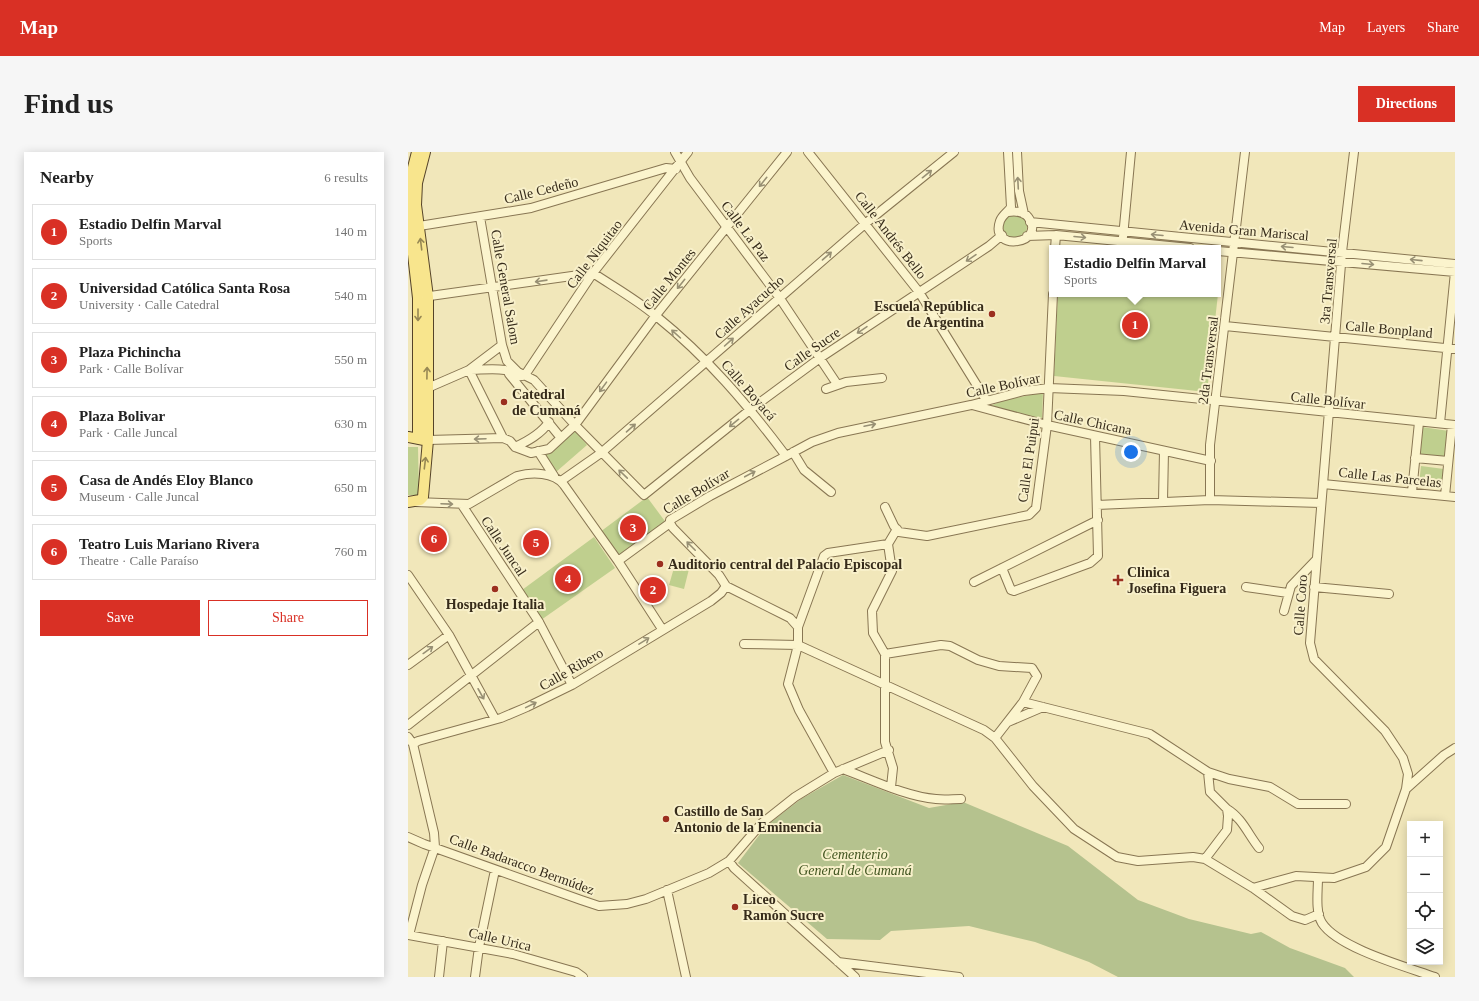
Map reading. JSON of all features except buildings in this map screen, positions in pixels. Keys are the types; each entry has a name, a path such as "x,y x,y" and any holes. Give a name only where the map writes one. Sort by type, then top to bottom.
{"main road":[{"path":"408,502 420,500 423,497 423,297 415,227 408,188 416,152"},
{"path":"415,227 417,183 424,152"},
{"path":"408,437 423,440"}],"street":[{"name":"Calle La Paz","path":"675,152 678,166 728,226 779,297 837,384"},
{"name":"Calle Niquitao","path":"525,375 593,273 688,152"},
{"name":"Calle Montes","path":"538,452 549,449 575,425 656,315 787,152"},
{"name":"Calle Andrés Bello","path":"808,152 866,223 919,292 986,400"},
{"name":"Calle Ayacucho","path":"561,481 601,453 707,362 779,297 866,223 954,152"},
{"path":"1008,152 1011,207 1000,222 1002,235 1008,241 1016,242 1027,236 1031,228 1030,222 1024,214 1019,191 1017,152"},
{"path":"1123,241 1131,152"},
{"name":"2da Transversal","path":"1210,500 1210,445 1245,152"},
{"name":"3ra Transversal","path":"1329,412 1342,252 1354,152"},
{"name":"Calle Cedeño","path":"415,227 531,208 666,168 678,166"},
{"path":"1008,212 1016,211 1024,214"},
{"name":"Calle General Salom","path":"480,217 502,345 507,360 518,372 534,380 601,453 644,495"},
{"name":"Avenida Gran Mariscal","path":"1030,222 1455,264"},
{"name":"Calle Sucre","path":"644,495 751,409 820,358 989,246 1002,235"},
{"path":"1055,245 1056,235"},
{"name":"Avenida Gran Mariscal","path":"1027,236 1056,235 1161,245"},
{"name":"Avenida Gran Mariscal","path":"1221,251 1455,272"},
{"path":"1440,424 1451,348 1455,272"},
{"path":"423,297 593,273"},
{"name":"Calle Boyacá","path":"593,273 656,315 707,362 751,409 804,470 830,492"},
{"name":"Calle El Puipui","path":"897,529 899,532 927,536 1034,512 1036,508 1047,425 1053,297"},
{"name":"Calle Bonpland","path":"1225,326 1451,348"},
{"path":"423,390 469,370 502,345"},
{"path":"469,370 506,370 514,375 525,375"},
{"path":"469,370 503,438"},
{"path":"506,370 561,438"},
{"path":"826,390 837,384 882,378"},
{"name":"Calle Bolívar","path":"618,561 670,523 670,520 710,496 790,454 838,433 971,405 986,400 1049,388 1124,391 1453,425"},
{"name":"Calle Chicana","path":"971,405 1047,425 1211,461"},
{"name":"Calle Coro","path":"1329,412 1310,635 1314,659 1385,731 1403,758 1408,774 1406,789"},
{"path":"515,447 527,442 539,433 549,422"},
{"path":"1412,492 1419,422"},
{"path":"1445,496 1453,425"},
{"path":"1002,568 1012,591 1090,563 1098,556 1095,436"},
{"path":"423,440 503,438 510,441 515,447 525,451 538,452 554,476 561,481 618,561 662,629"},
{"path":"1163,501 1164,451"},
{"path":"1415,458 1448,461"},
{"path":"408,502 462,504 475,502 517,476 523,474 554,476"},
{"name":"Calle Las Parcelas","path":"1323,484 1455,497"},
{"path":"1097,505 1210,500 1321,503"},
{"name":"Calle Juncal","path":"462,504 539,622 572,685"},
{"path":"886,507 897,529 888,544 892,571 872,611 873,633 885,654 884,742 889,750 893,768 891,787"},
{"path":"974,582 1098,520"},
{"path":"670,523 673,528 719,575 726,586 790,618 798,627"},
{"path":"834,773 799,710 788,684 798,645 798,627 824,556 828,553 888,544"},
{"path":"1284,611 1291,586 1316,560"},
{"path":"408,575 449,635 495,720"},
{"name":"Calle Ribero","path":"410,741 418,741 495,720 527,707 572,685 662,629 711,601 721,593 726,586"},
{"path":"1246,587 1288,593"},
{"path":"1314,587 1388,594"},
{"path":"408,725 472,677 539,622"},
{"path":"408,665 449,635"},
{"path":"744,644 798,645 984,730 995,738 1033,786 1074,829 1117,857 1138,861 1193,857 1205,859 1253,888 1292,916 1305,920 1319,914"},
{"path":"885,654 950,646 978,660 999,666 1032,668 1036,676 1023,702 995,738"},
{"path":"1023,702 1150,734 1208,772 1229,779 1270,787 1298,804 1346,804"},
{"path":"1006,723 1043,707"},
{"path":"408,935 435,847 434,833 410,741"},
{"path":"1253,888 1296,876 1334,878 1366,867 1386,847 1406,789 1444,755 1455,748"},
{"name":"Calle Badaracco Bermúdez","path":"408,836 495,870 599,906 627,904 709,873 729,862 762,823 795,797 834,773 889,750"},
{"path":"843,769 891,787 935,799 961,799"},
{"path":"1208,772 1210,792 1227,809 1242,820 1243,827 1259,848"},
{"path":"1227,809 1227,830"},
{"path":"1205,859 1227,830 1233,827 1243,827"},
{"path":"729,862 855,977"},
{"path":"475,977 479,947 495,870"},
{"path":"1318,878 1319,914 1322,923 1326,927 1353,946 1435,977"},
{"path":"667,890 686,977"},
{"name":"Calle Urica","path":"408,935 479,947 576,972 583,977"},
{"path":"439,977 443,941"},
{"path":"838,962 860,966 958,977"},
{"path":"858,977 860,966"}],"green space":[{"path":"1015,215 1020,216 1026,222 1026,232 1020,238 1015,239 1010,238 1004,232 1003,227 1004,222 1010,216"},
{"path":"1058,297 1218,297 1207,392 1054,376"},
{"path":"1043,392 1042,418 990,409 990,406 1002,401"},
{"path":"572,426 587,445 556,472 542,452"},
{"path":"1422,427 1449,431 1446,457 1419,454"},
{"path":"408,447 418,447 419,495 408,495"},
{"path":"1421,466 1444,469 1442,487 1419,484"},
{"path":"647,497 667,524 619,558 600,532"},
{"path":"594,537 615,568 541,620 522,590"},
{"path":"676,561 690,565 684,589 669,585"},
{"name":"Cementerio General de Cumaná","path":"843,775 929,808 963,802 1068,846 1138,900 1189,919 1251,934 1261,932 1290,948 1345,968 1354,977 1118,977 1089,962 1035,942 969,926 891,931 880,940 827,939 738,863 766,826 801,799"}],"place":[{"name":"Escuela República de Argentina","path":"992,314"},
{"name":"Estadio Delfin Marval","path":"1135,325"},
{"name":"Catedral de Cumaná","path":"504,402"},
{"name":"Plaza Pichincha","path":"633,528"},
{"name":"Teatro Luis Mariano Rivera","path":"434,539"},
{"name":"Casa de Andés Eloy Blanco","path":"536,543"},
{"name":"Auditorio central del Palacio Episcopal","path":"660,564"},
{"name":"Plaza Bolivar","path":"568,579"},
{"name":"Clinica Josefina Figuera","path":"1118,580"},
{"name":"Hospedaje Italia","path":"495,589"},
{"name":"Universidad Católica Santa Rosa","path":"653,590"},
{"name":"Castillo de San Antonio de la Eminencia","path":"666,819"},
{"name":"Liceo Ramón Sucre","path":"735,907"}]}
